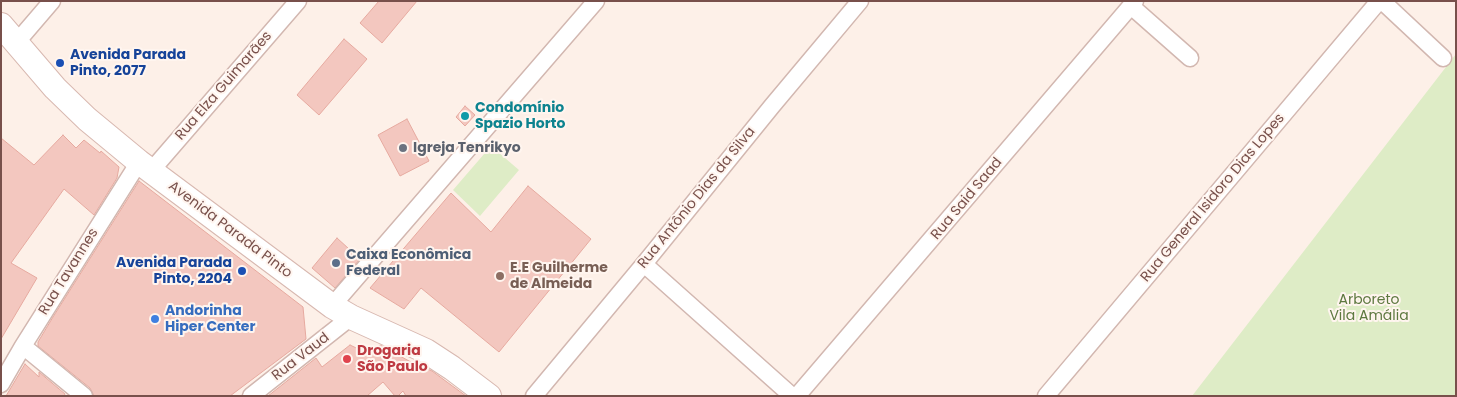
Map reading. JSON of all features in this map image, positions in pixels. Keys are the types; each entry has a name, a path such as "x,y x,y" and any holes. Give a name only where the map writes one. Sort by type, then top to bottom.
{"main road":[{"name":"Avenida Parada Pinto","path":"8,34 55,88 80,113 145,167 341,312 426,351 489,396"}],"street":[{"path":"8,34 52,1"},
{"name":"Rua Elza Guimarães","path":"145,167 298,1"},
{"name":"Rua Vaud","path":"251,396 341,312 596,1"},
{"name":"Rua Antônio Dias da Silva","path":"534,396 860,1"},
{"path":"1381,1 1443,58"},
{"name":"Rua General Isidoro Dias Lopes","path":"1046,396 1381,1"},
{"path":"1133,4 1190,58"},
{"name":"Rua Said Saad","path":"798,396 1133,4"},
{"name":"Rua Tavannes","path":"1,384 23,346 145,167"},
{"path":"644,264 792,396"},
{"path":"23,346 84,396"}],"green space":[{"name":"Arboreto Vila Amália","path":"1456,54 1456,396 1192,396"},
{"path":"491,146 519,170 480,216 453,190"}],"building":[{"path":"379,1 417,1 382,43 360,23"},
{"path":"344,39 367,59 319,115 297,95"},
{"name":"Condomínio Spazio Horto","path":"465,106 475,115 465,126 456,117"},
{"name":"Igreja Tenrikyo","path":"407,119 429,161 400,176 378,135"},
{"path":"63,135 76,148 84,140 100,153 101,151 119,167 117,178 94,215 64,189 11,263 37,278 1,339 1,138 34,165"},
{"path":"139,181 303,307 306,339 230,396 94,396 90,388 38,346 38,342 53,317"},
{"path":"528,186 591,239 499,352 421,288 404,309 370,288 451,193 491,232"},
{"name":"Caixa Econômica Federal","path":"337,238 360,259 335,288 312,268"},
{"path":"350,345 369,354 380,345 432,371 466,396 406,396 403,391 398,396 395,396 383,382 367,396 268,396 316,358 322,367"},
{"path":"25,364 39,377 39,372 65,394 64,396 6,396"}],"place":[{"name":"Avenida Parada Pinto, 2077","path":"60,63"},
{"name":"Condomínio Spazio Horto","path":"465,116"},
{"name":"Igreja Tenrikyo","path":"403,148"},
{"name":"Caixa Econômica Federal","path":"336,263"},
{"name":"Avenida Parada Pinto, 2204","path":"242,271"},
{"name":"E.E Guilherme de Almeida","path":"500,276"},
{"name":"Andorinha Hiper Center","path":"155,319"},
{"name":"Drogaria São Paulo","path":"347,359"}]}
